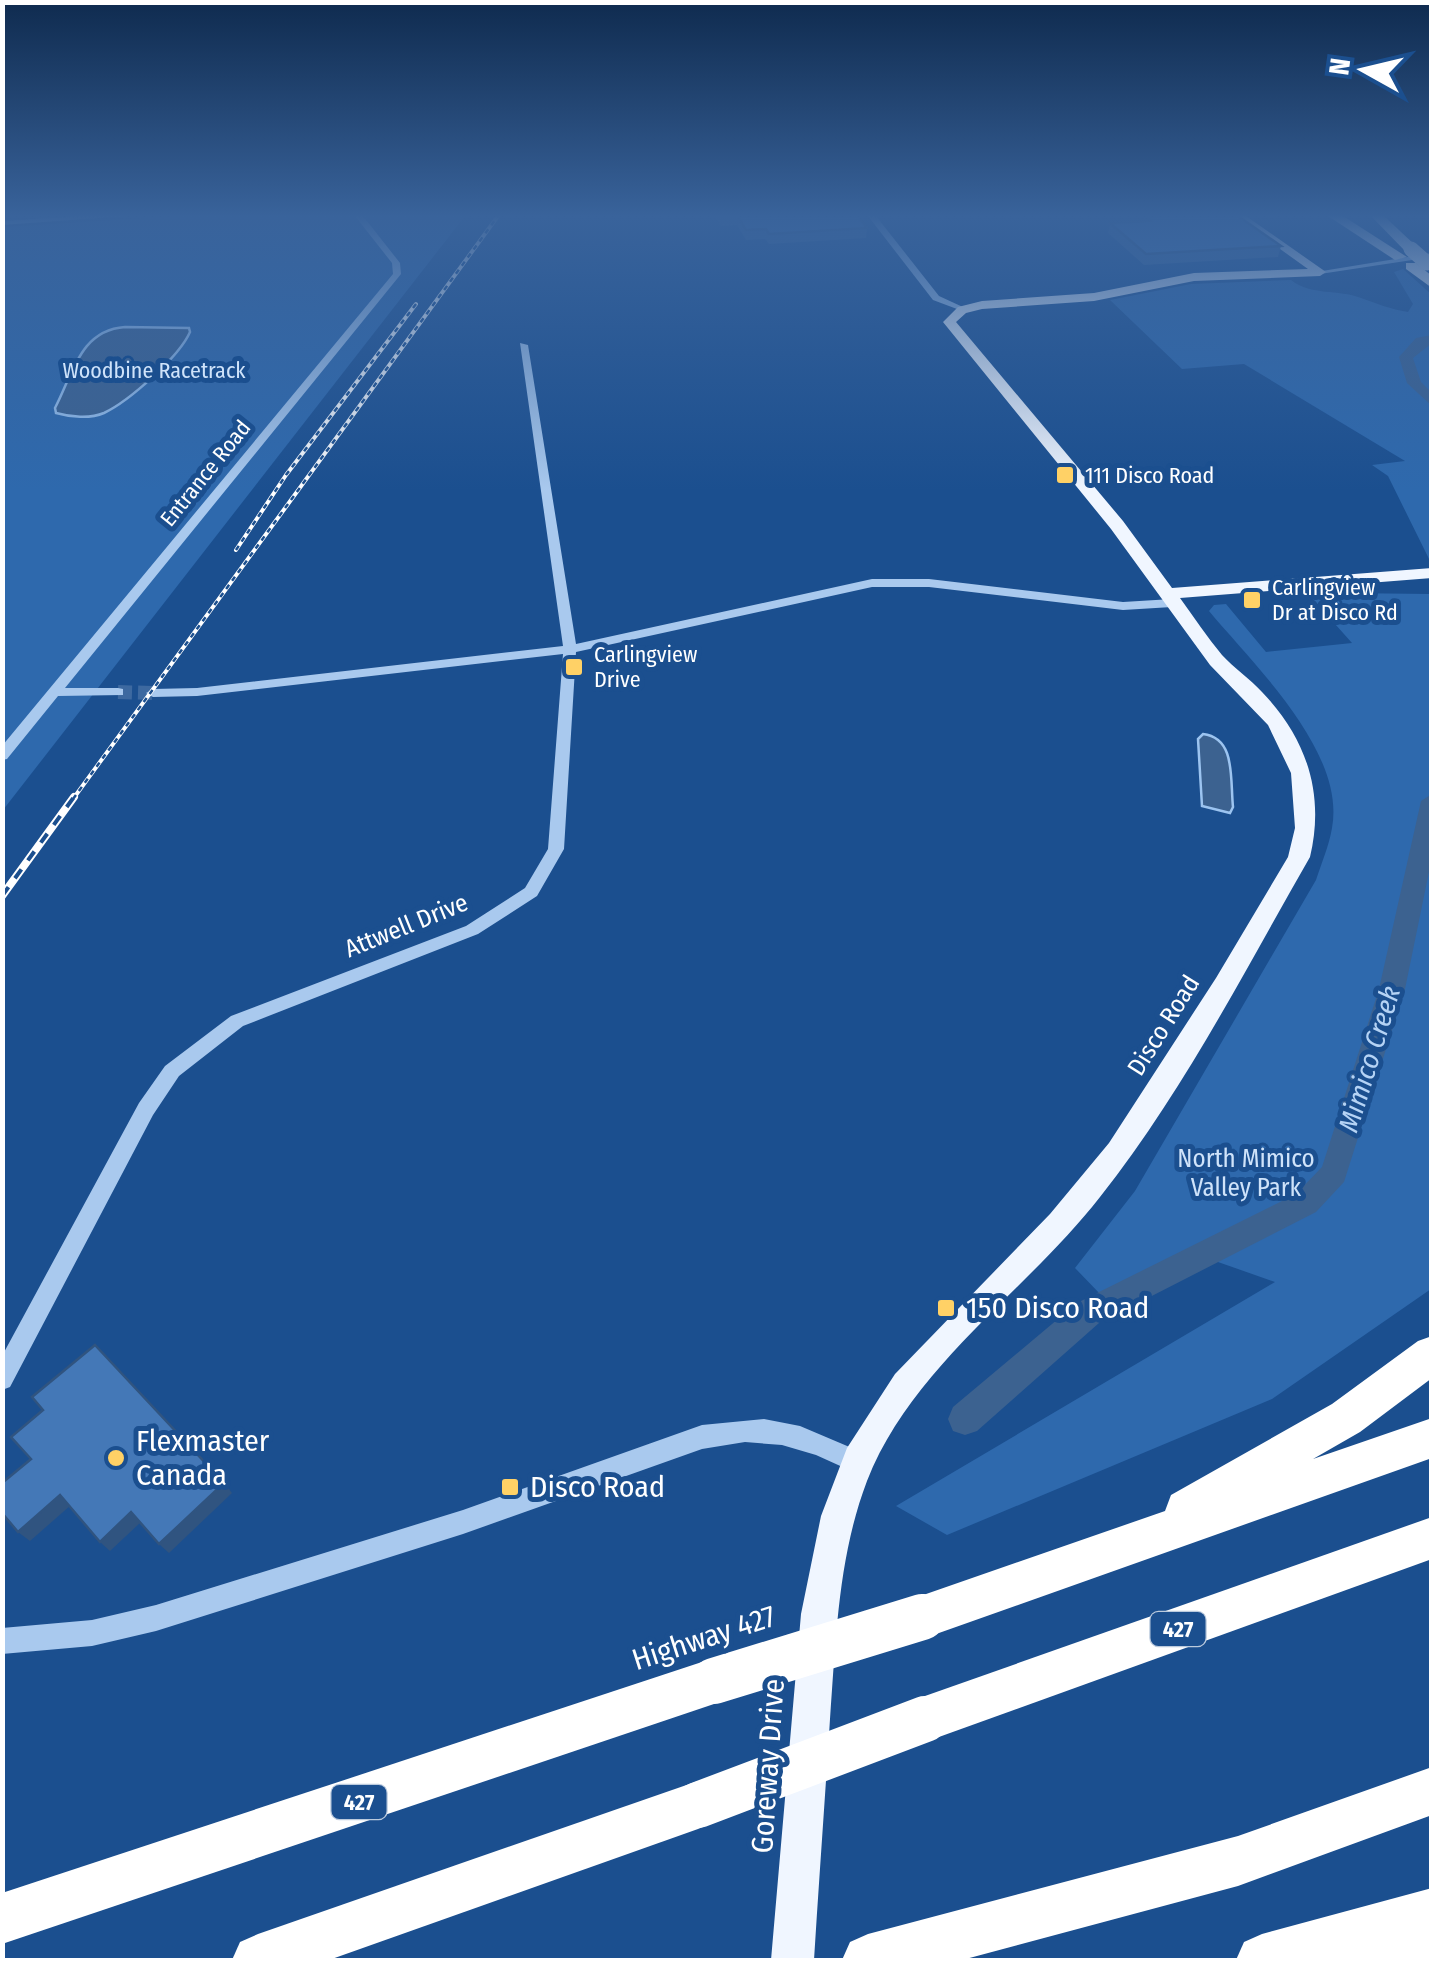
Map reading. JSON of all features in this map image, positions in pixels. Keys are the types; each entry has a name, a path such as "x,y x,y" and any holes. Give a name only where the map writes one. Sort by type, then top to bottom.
{"highway":[{"path":"1122,1547 1346,1418 1432,1354"},
{"name":"Highway 427","path":"2,1920 714,1681 922,1617 1432,1438"},
{"name":"427","path":"258,1960 1432,1538"},
{"path":"885,1956 1238,1861 1432,1791"},
{"path":"1262,1960 1432,1914"},
{"path":"1352,1960 1432,1949"}],"main road":[{"path":"962,310 987,308"},
{"name":"Disco Road","path":"858,1462 900,1392 1035,1250 1120,1149 1299,857 1309,817 1303,774 1286,736 1238,678 1217,661 1177,598 1012,395 952,330 951,318 962,310"},
{"path":"1177,598 1284,592 1294,586 1432,573"},
{"name":"Goreway Drive","path":"792,1960 827,1560 858,1462"}],"street":[{"name":"Entrance Road","path":"2,756 369,308"},
{"path":"957,308 962,310"},
{"name":"Attwell Drive","path":"2,1379 146,1109 172,1071 237,1021 472,930 531,892 556,848 570,649 523,345"},
{"path":"153,692 198,692 570,649 872,583 929,584 1123,606 1177,598"},
{"path":"55,692 118,692"},
{"path":"2,1641 92,1633 156,1618 463,1522 702,1437 738,1428 787,1432 858,1462"}],"green space":[{"name":"Woodbine Racetrack","path":"3,308 394,308 3,810"},
{"path":"1118,308 1389,308 1408,312 1411,308 1431,308 1431,563 1388,476 1372,465 1405,461 1244,364 1182,369"},
{"name":"North Mimico Valley Park","path":"1431,594 1431,1289 1272,1399 947,1535 896,1506 1275,1282 1218,1262 1164,1264 1103,1297 1075,1268 1135,1191 1316,880 1332,828 1333,799 1325,770 1293,711 1209,611 1214,605 1226,604 1266,652 1352,643 1310,596","holes":["1420,836 1429,846 1337,1169"]}],"shaded area":[{"path":"189,328 190,332 165,365 114,407 93,416 56,413 73,368 88,345 110,330"},
{"path":"1203,734 1214,737 1226,751 1232,784 1230,813 1202,806 1198,739"}],"building":[{"name":"Flexmaster Canada","path":"95,1345 224,1483 159,1544 131,1512 100,1542 60,1495 18,1532 2,1513 2,1483 31,1459 11,1437 43,1410 32,1397"}],"waterway":[{"name":"Mimico Creek","path":"1432,339 1421,341 1406,357 1414,383 1432,402"},
{"name":"Mimico Creek","path":"965,1419 1088,1313 1306,1203 1334,1173 1392,989 1432,801"}],"tunnel":[{"path":"118,692 153,693"}],"railway":[{"path":"236,550 286,475 413,308"},
{"path":"73,799 431,308"},
{"path":"2,896 74,797"}],"place":[{"name":"111 Disco Road","path":"1065,475"},
{"name":"Carlingview Dr at Disco Rd","path":"1252,600"},
{"name":"Carlingview Drive","path":"574,667"},
{"name":"150 Disco Road","path":"946,1308"},
{"name":"Flexmaster Canada","path":"116,1458"},
{"name":"Disco Road","path":"510,1487"}]}
